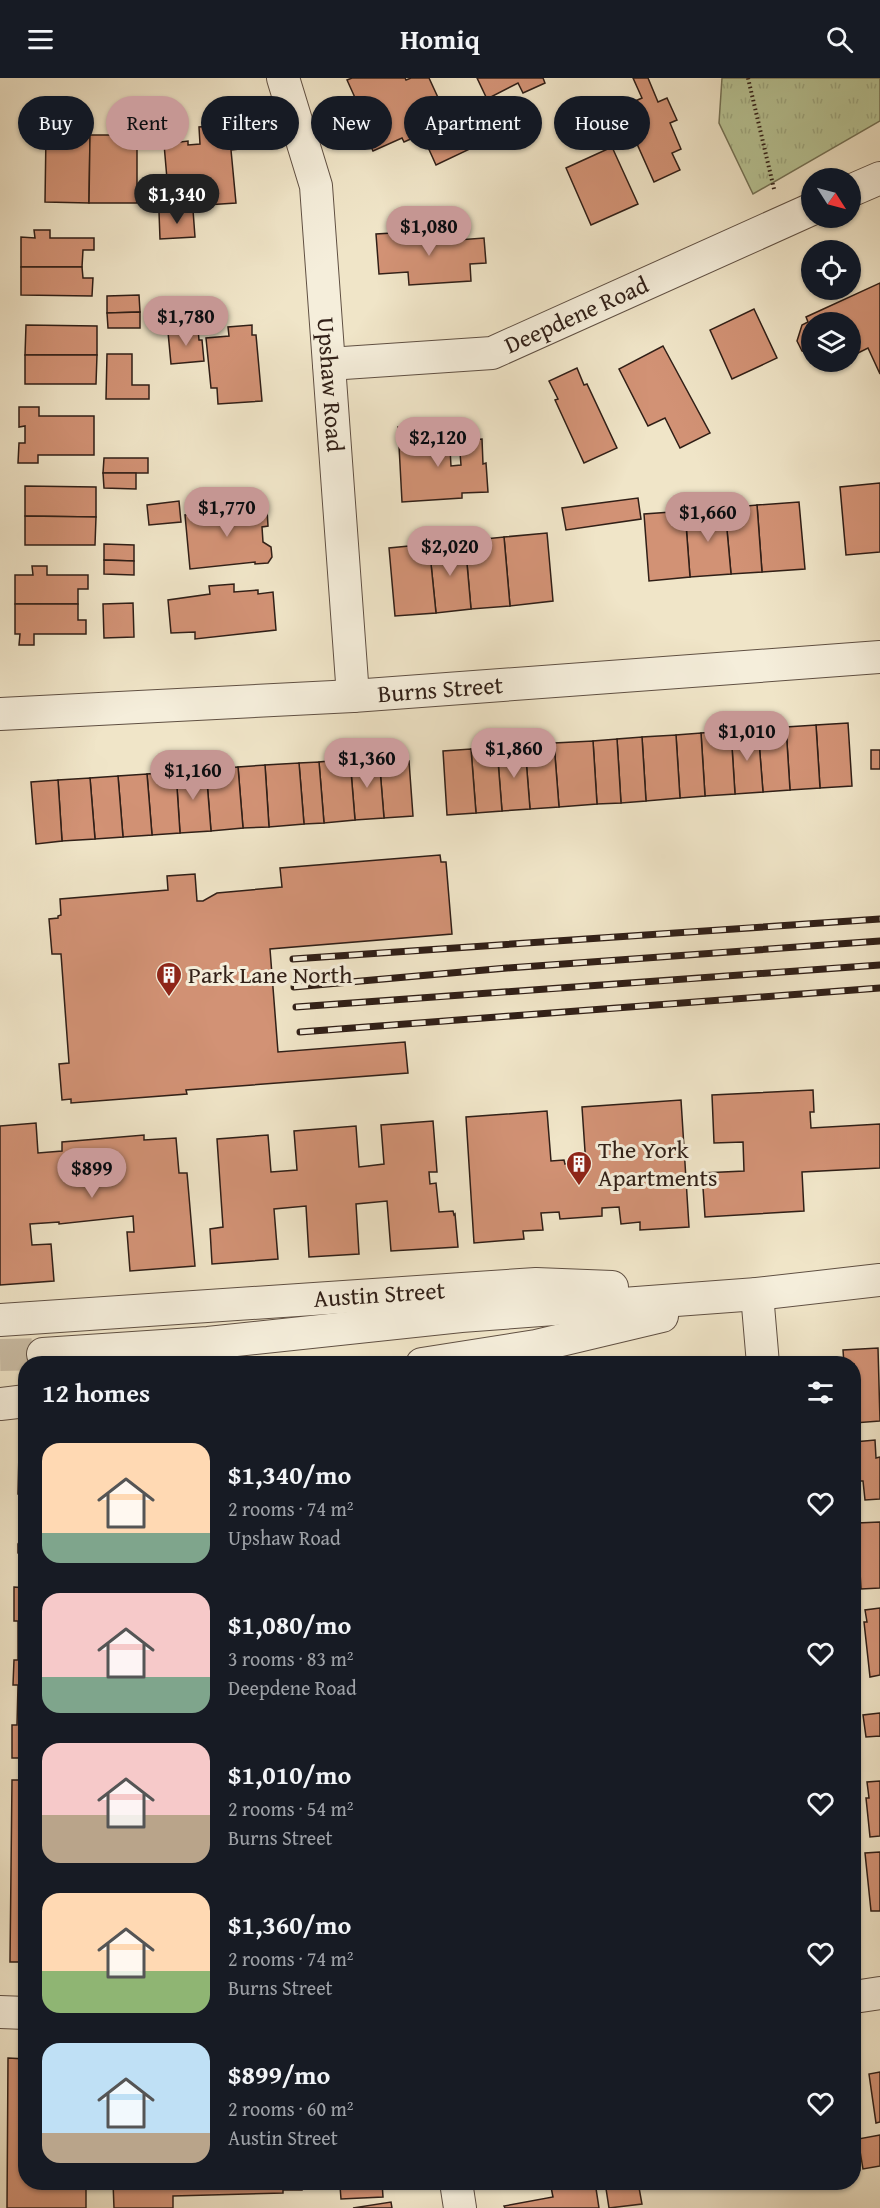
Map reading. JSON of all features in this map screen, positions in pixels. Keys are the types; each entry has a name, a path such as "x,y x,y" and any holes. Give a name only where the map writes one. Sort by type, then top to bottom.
{"street":[{"name":"Upshaw Road","path":"282,78 316,186 353,696"},
{"path":"861,186 880,178"},
{"name":"Deepdene Road","path":"329,364 492,353 801,213"},
{"name":"Burns Street","path":"0,714 353,696 880,657"},
{"name":"Austin Street","path":"43,1354 208,1343 461,1316 756,1294 880,1280"},
{"name":"Austin Street","path":"0,1320 536,1284 756,1294"},
{"path":"756,1294 762,1356"},
{"name":"Austin Street","path":"473,1356 536,1346 756,1294"},
{"path":"0,1404 18,1402"},
{"path":"861,1996 880,1993"},
{"path":"0,2012 18,2013"},
{"path":"457,2190 460,2208"}],"path":[{"path":"748,78 774,189"}],"green space":[{"path":"722,78 880,78 880,121 753,194 719,123"}],"building":[{"path":"352,78 405,78 406,80 429,78 437,96 404,96 404,142 402,138 392,142 392,96 354,96 347,80"},
{"path":"477,78 543,78 545,83 523,93 518,83 493,96 486,96"},
{"path":"633,78 648,78 658,102 667,98 677,120 670,123 681,149 672,153 680,170 654,182 640,150 650,150 650,96 641,96"},
{"path":"199,127 201,127 201,150 231,150 236,203 206,205 206,199 169,202 169,198 159,199 157,180 167,179 165,150 189,150 189,145 200,144"},
{"path":"94,135 106,135 106,150 137,150 137,203 89,203 90,150 94,150"},
{"path":"46,150 90,150 89,203 45,202"},
{"path":"429,150 468,150 436,165"},
{"path":"605,150 613,150 638,204 591,225 566,168"},
{"path":"193,210 195,237 160,239 159,212"},
{"path":"34,230 50,230 50,238 94,238 94,250 83,250 82,267 21,267 21,237 35,238"},
{"path":"444,230 444,241 484,238 486,263 470,264 471,281 409,285 408,272 379,274 376,234"},
{"path":"21,267 82,267 83,278 93,278 92,296 21,295"},
{"path":"880,283 880,374 868,348 861,352 861,312 817,312 843,300 861,300 861,292"},
{"path":"139,295 140,312 107,313 107,296"},
{"path":"754,309 777,358 732,379 710,330"},
{"path":"140,312 140,328 108,328 107,313"},
{"path":"26,325 97,326 97,355 25,355"},
{"path":"252,325 252,335 256,335 262,401 218,404 217,388 211,388 206,338 229,336 228,327"},
{"path":"801,328 801,349 797,341"},
{"path":"198,329 199,340 202,340 204,361 171,364 168,332"},
{"path":"663,346 710,433 680,448 665,418 648,426 619,369"},
{"path":"107,354 132,354 132,385 149,385 149,399 106,399"},
{"path":"25,355 97,355 96,384 25,384"},
{"path":"577,368 617,448 584,463 555,400 558,399 549,381"},
{"path":"19,407 39,407 39,416 94,416 94,455 38,455 38,463 18,463 19,443 25,443 25,426 19,427"},
{"path":"430,425 432,450 450,449 451,466 461,465 459,441 482,439 483,464 486,463 488,492 462,493 462,498 402,502 398,427"},
{"path":"104,458 148,458 148,473 103,473"},
{"path":"103,473 136,473 136,489 104,488"},
{"path":"880,483 880,552 846,555 840,487"},
{"path":"25,486 96,487 96,517 25,516"},
{"path":"638,498 641,519 566,530 562,508"},
{"path":"179,501 181,522 149,525 147,505"},
{"path":"799,502 805,569 762,572 757,505"},
{"path":"757,505 762,572 731,574 725,508"},
{"path":"252,508 253,512 267,510 268,526 262,527 263,542 271,547 272,557 268,563 255,564 255,562 190,569 185,515"},
{"path":"725,508 731,574 690,577 685,511"},
{"path":"685,511 690,577 649,581 644,514"},
{"path":"25,516 96,517 95,545 25,545"},
{"path":"547,533 553,601 510,606 504,537"},
{"path":"504,537 510,606 471,609 465,541"},
{"path":"465,541 471,609 436,613 429,544"},
{"path":"104,544 134,545 134,561 104,560"},
{"path":"429,544 436,613 395,616 389,548"},
{"path":"104,560 134,561 134,575 104,574"},
{"path":"32,566 47,566 47,575 88,575 88,589 78,589 78,604 15,604 15,575 33,575"},
{"path":"234,584 234,592 258,590 258,594 273,592 276,630 195,639 195,632 171,633 168,600 210,594 209,586"},
{"path":"133,603 134,637 104,638 103,604"},
{"path":"15,604 78,604 78,620 86,620 86,634 34,634 34,645 19,645 20,634 15,634"},
{"path":"848,723 852,786 820,788 816,725"},
{"path":"816,725 820,788 790,790 786,727"},
{"path":"786,727 790,790 763,792 758,729"},
{"path":"758,729 763,792 735,794 731,731"},
{"path":"731,731 735,794 705,796 701,733"},
{"path":"701,733 705,796 680,798 676,735"},
{"path":"676,735 680,798 646,801 642,737"},
{"path":"642,737 646,801 621,803 617,739"},
{"path":"617,739 621,803 597,804 593,741"},
{"path":"593,741 597,804 559,807 554,743"},
{"path":"554,743 559,807 530,809 525,746"},
{"path":"525,746 530,809 502,811 497,748"},
{"path":"497,748 502,811 476,813 471,749"},
{"path":"471,749 476,813 447,815 443,751"},
{"path":"871,750 880,750 880,769 871,769"},
{"path":"399,756 399,761 409,761 413,816 384,818 379,757"},
{"path":"379,757 384,818 355,820 350,759"},
{"path":"350,759 355,820 324,823 319,762"},
{"path":"319,762 324,823 304,824 299,763"},
{"path":"299,763 304,824 269,827 265,765"},
{"path":"265,765 269,827 243,828 238,767"},
{"path":"238,767 243,828 211,831 206,769"},
{"path":"206,769 211,831 180,833 176,772"},
{"path":"176,772 180,833 152,835 147,774"},
{"path":"147,774 152,835 123,837 118,776"},
{"path":"118,776 123,837 95,839 90,778"},
{"path":"90,778 95,839 62,841 58,780"},
{"path":"58,780 62,841 36,844 31,782"},
{"name":"Park Lane North","path":"440,855 441,862 446,862 452,934 270,949 278,1052 405,1042 408,1073 186,1090 187,1094 71,1103 71,1099 62,1100 59,1064 69,1063 61,954 52,954 49,919 58,918 61,915 60,899 168,890 167,876 195,874 197,901 203,901 217,893 282,887 280,868"},
{"path":"813,1090 814,1112 810,1112 811,1128 880,1124 880,1168 802,1172 804,1211 705,1217 702,1173 744,1171 743,1142 714,1143 712,1095"},
{"name":"The York Apartments","path":"681,1100 689,1227 640,1230 640,1222 621,1224 619,1207 602,1208 602,1216 560,1219 559,1212 541,1213 543,1230 523,1231 524,1239 474,1243 466,1117 547,1111 551,1161 564,1160 565,1164 570,1163 571,1167 586,1166 582,1107"},
{"path":"433,1121 437,1172 429,1172 430,1184 436,1183 439,1212 453,1211 455,1214 458,1247 391,1251 387,1201 356,1204 359,1254 309,1257 306,1206 274,1209 278,1259 212,1264 210,1229 223,1227 217,1139 268,1135 271,1172 297,1170 294,1131 356,1126 359,1167 384,1164 381,1125"},
{"path":"36,1123 38,1153 62,1151 62,1142 144,1135 144,1140 176,1138 179,1173 187,1173 195,1266 130,1271 127,1232 134,1232 133,1216 59,1224 59,1222 30,1224 32,1245 51,1244 54,1281 0,1285 0,1126"},
{"path":"878,1348 880,1421 861,1422 861,1356 843,1356 843,1350"},
{"path":"875,1440 876,1458 880,1457 880,1499 865,1500 863,1481 861,1481 861,1441"},
{"path":"880,1522 880,1588 861,1589 861,1523"},
{"path":"14,1587 18,1587 18,1621 14,1621"},
{"path":"880,1608 880,1675 870,1677 864,1622 867,1622 865,1610"},
{"path":"14,1660 18,1660 18,1685 13,1685"},
{"path":"18,1685 18,1758 12,1758 12,1725 17,1725"},
{"path":"880,1713 880,1736 866,1737 863,1715"},
{"path":"12,1780 18,1780 18,1962 10,1962"},
{"path":"880,1781 880,1836 870,1837 866,1798 869,1798 867,1782"},
{"path":"880,1852 880,1911 871,1911 865,1853"},
{"path":"8,2058 18,2059 18,2190 86,2190 86,2208 7,2208"},
{"path":"880,2072 880,2122 876,2123 869,2074"},
{"path":"880,2135 880,2166 863,2169 861,2138"},
{"path":"113,2190 283,2190 283,2193 173,2196 173,2208 114,2208"},
{"path":"340,2190 383,2190 383,2197 341,2199"},
{"path":"552,2190 596,2190 599,2208 505,2208 504,2206 553,2197"},
{"path":"606,2190 639,2190 642,2204 609,2208"},
{"path":"391,2202 392,2208 353,2208"}],"tunnel":[{"path":"0,1355 43,1354"}],"railway":[{"path":"293,959 880,919"},
{"path":"294,987 507,968 880,941"},
{"path":"296,1007 880,965"},
{"path":"300,1032 880,988"}],"place":[{"name":"Park Lane North","path":"169,998"},
{"name":"The York Apartments","path":"579,1187"}]}
